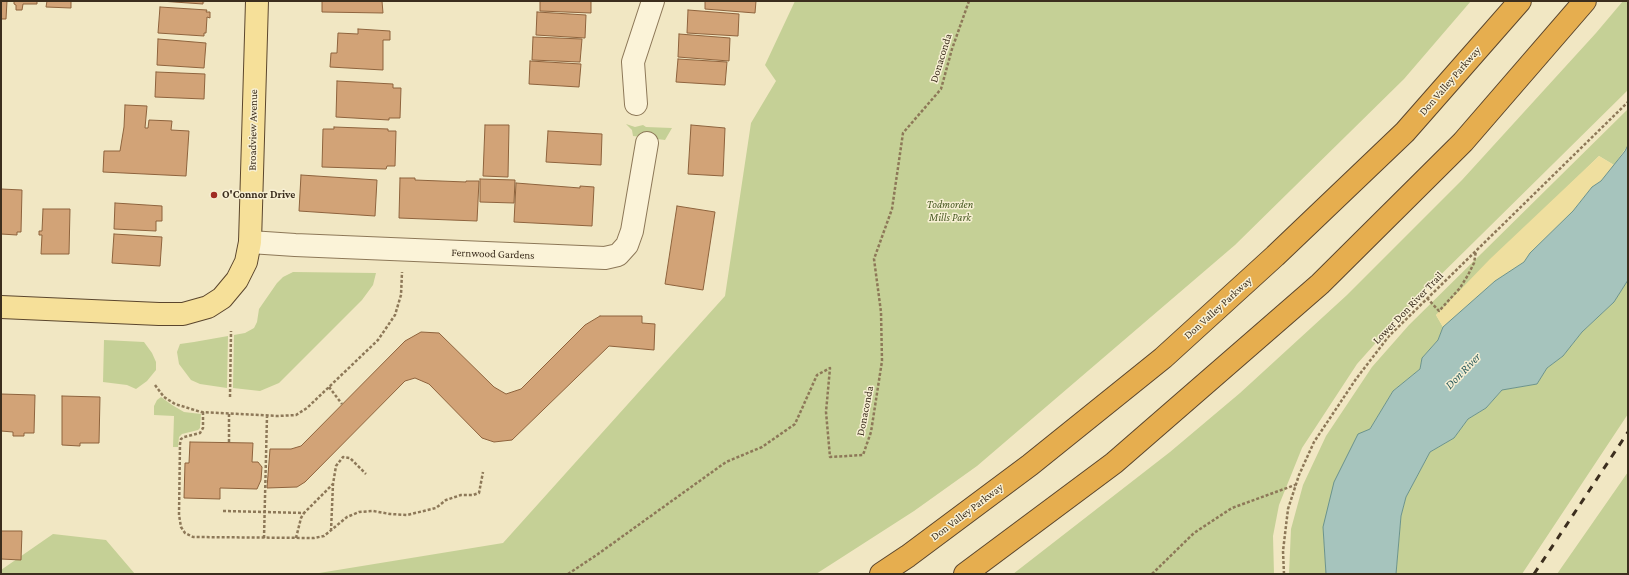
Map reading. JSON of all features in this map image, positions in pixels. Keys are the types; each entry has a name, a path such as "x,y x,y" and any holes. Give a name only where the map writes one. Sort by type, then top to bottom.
{"highway":[{"name":"Don Valley Parkway","path":"881,574 908,556 1030,465 1163,358 1275,256 1405,132 1520,1"},
{"path":"965,574 1114,463 1320,284 1463,142 1585,1"}],"main road":[{"name":"Broadview Avenue","path":"1,307 183,314 208,307 222,298 237,280 246,262 250,242 257,1"}],"street":[{"path":"636,104 633,62 654,1"},
{"name":"Fernwood Gardens","path":"250,242 343,248 605,258 618,255 627,245 632,231 647,143"}],"path":[{"name":"Donaconda","path":"568,574 726,462 762,448 795,424 817,375 830,368 826,412 830,457 863,455 871,432 882,361 881,312 874,259 892,209 903,133 941,89 952,49 969,1"},
{"name":"Lower Don River Trail","path":"1284,574 1283,551 1288,509 1296,485 1314,442 1356,378 1389,336 1628,102"},
{"path":"1427,298 1439,311 1460,288 1474,263 1476,251"},
{"path":"155,385 164,397 175,404 203,412 267,416 296,415 307,408 329,388 378,340 395,315 401,295 402,272"},
{"path":"230,397 231,331"},
{"path":"329,388 342,404"},
{"path":"203,412 203,428 200,433 181,439 179,515 181,527 185,533 193,537 314,538 324,536 347,517 359,512 372,511 407,515 436,508 446,500 461,495 473,495 479,493 483,472"},
{"path":"229,413 229,442"},
{"path":"264,538 267,416"},
{"path":"331,531 333,484 336,466 343,457 350,458 366,474"},
{"path":"296,538 301,518 304,513 333,484"},
{"path":"1152,574 1194,533 1232,508 1296,485"},
{"path":"223,511 304,513"}],"green space":[{"name":"Todmorden Mills Park","path":"795,1 1471,1 1404,79 1235,245 977,466 914,511 816,574 313,574 503,543 725,296 751,123 776,81 765,65"},
{"path":"1623,1 1628,1 1628,90 1405,310 1357,364 1302,448 1279,505 1273,536 1274,574 1013,574 1170,452 1240,393 1347,295 1462,180 1596,33"},
{"path":"1628,109 1628,145 1614,165 1599,156 1436,315 1443,327 1438,340 1422,358 1420,369 1393,391 1370,429 1323,527 1326,574 1289,574 1291,529 1303,485 1326,436 1372,367 1409,325"},
{"path":"626,124 635,127 643,125 646,127 672,128 665,140 633,136 632,130"},
{"path":"293,272 376,273 373,285 362,300 279,383 260,391 233,388 234,335 245,333 254,328 257,322 259,309 277,283 283,277"},
{"path":"1628,280 1628,414 1522,574 1396,574 1401,516 1406,497 1430,452 1454,438 1468,419 1486,408 1502,390 1537,384 1547,368 1563,356 1582,332 1614,302"},
{"path":"228,336 227,388 200,384 191,380 179,364 177,352 180,344"},
{"path":"104,340 144,342 152,353 156,362 156,370 147,381 136,389 127,385 103,382"},
{"path":"161,397 184,412 201,414 200,428 198,430 182,434 179,437 178,447 173,447 174,416 154,415 154,406 157,400"},
{"path":"1628,472 1628,574 1557,574"},
{"path":"53,534 106,540 135,574 1,574 1,570"}],"sand":[{"path":"1599,156 1614,165 1601,181 1592,187 1573,211 1530,253 1524,262 1495,281 1443,327 1436,315 1490,259"}],"water":[{"name":"Don River","path":"1628,145 1628,280 1614,302 1582,332 1563,356 1547,368 1537,384 1502,390 1486,408 1468,419 1454,438 1430,452 1406,497 1401,516 1396,574 1326,574 1323,527 1334,482 1358,434 1370,429 1393,391 1420,369 1422,358 1438,340 1443,327 1495,281 1524,262 1530,253 1573,211 1592,187 1601,181 1625,151"}],"building":[{"path":"1,1 7,1 6,19 1,19"},
{"path":"14,1 37,1 37,4 23,4 22,10 16,10"},
{"path":"47,1 71,1 71,8 46,7"},
{"path":"160,1 207,1 203,2 203,4"},
{"path":"322,1 382,1 383,13 322,12"},
{"path":"540,1 591,1 591,13 540,11"},
{"path":"705,1 756,1 755,13 705,9"},
{"path":"160,7 207,10 206,12 210,12 210,18 207,17 206,33 204,33 204,36 158,33"},
{"path":"688,10 739,14 738,36 687,33"},
{"path":"537,12 586,15 585,38 536,35"},
{"path":"358,29 390,31 390,40 383,40 383,70 330,67 331,53 337,53 338,33 358,34"},
{"path":"679,34 730,38 729,61 678,57"},
{"path":"533,37 582,39 580,62 532,60"},
{"path":"158,39 206,43 204,68 157,65"},
{"path":"678,59 727,62 725,85 676,82"},
{"path":"530,61 581,64 579,87 529,84"},
{"path":"156,72 205,74 204,99 155,97"},
{"path":"337,81 393,84 393,88 401,88 400,118 389,118 389,120 336,117"},
{"path":"125,105 147,106 145,128 148,128 149,120 172,121 171,130 189,131 186,176 103,172 104,151 120,151 124,127"},
{"path":"485,125 509,125 508,177 483,176"},
{"path":"691,125 725,128 723,176 688,174"},
{"path":"334,127 388,129 388,131 396,131 395,166 387,166 386,169 322,167 323,129 334,129"},
{"path":"548,131 602,134 601,165 546,162"},
{"path":"301,175 377,180 375,216 299,211"},
{"path":"400,178 466,182 479,181 477,221 399,218"},
{"path":"480,179 515,180 514,203 480,202"},
{"path":"516,183 580,188 580,186 594,187 592,226 514,222"},
{"path":"1,189 22,190 21,232 17,232 17,235 1,234"},
{"path":"115,203 162,206 162,221 156,221 156,231 114,229"},
{"path":"677,206 715,212 703,290 665,284"},
{"path":"43,209 70,209 69,254 41,254 42,235 39,235 39,231 42,231"},
{"path":"114,234 162,237 160,266 112,263"},
{"path":"600,316 642,316 642,323 655,324 654,350 609,346 512,440 494,442 482,438 429,384 415,378 405,381 305,482 297,487 267,488 270,449 291,449 301,446 405,341 421,332 439,333 494,387 506,394 521,389 585,325"},
{"path":"1,394 35,395 34,433 24,433 24,436 13,436 13,432 1,431"},
{"path":"62,396 100,397 99,443 80,443 80,446 62,445"},
{"path":"190,442 253,443 252,462 258,462 262,467 261,480 257,489 220,488 220,499 184,498 185,463 189,463"},
{"path":"1,531 22,531 21,560 1,559"}],"railway":[{"path":"1534,574 1628,432"}],"place":[{"name":"O'Connor Drive","path":"214,195"}]}
